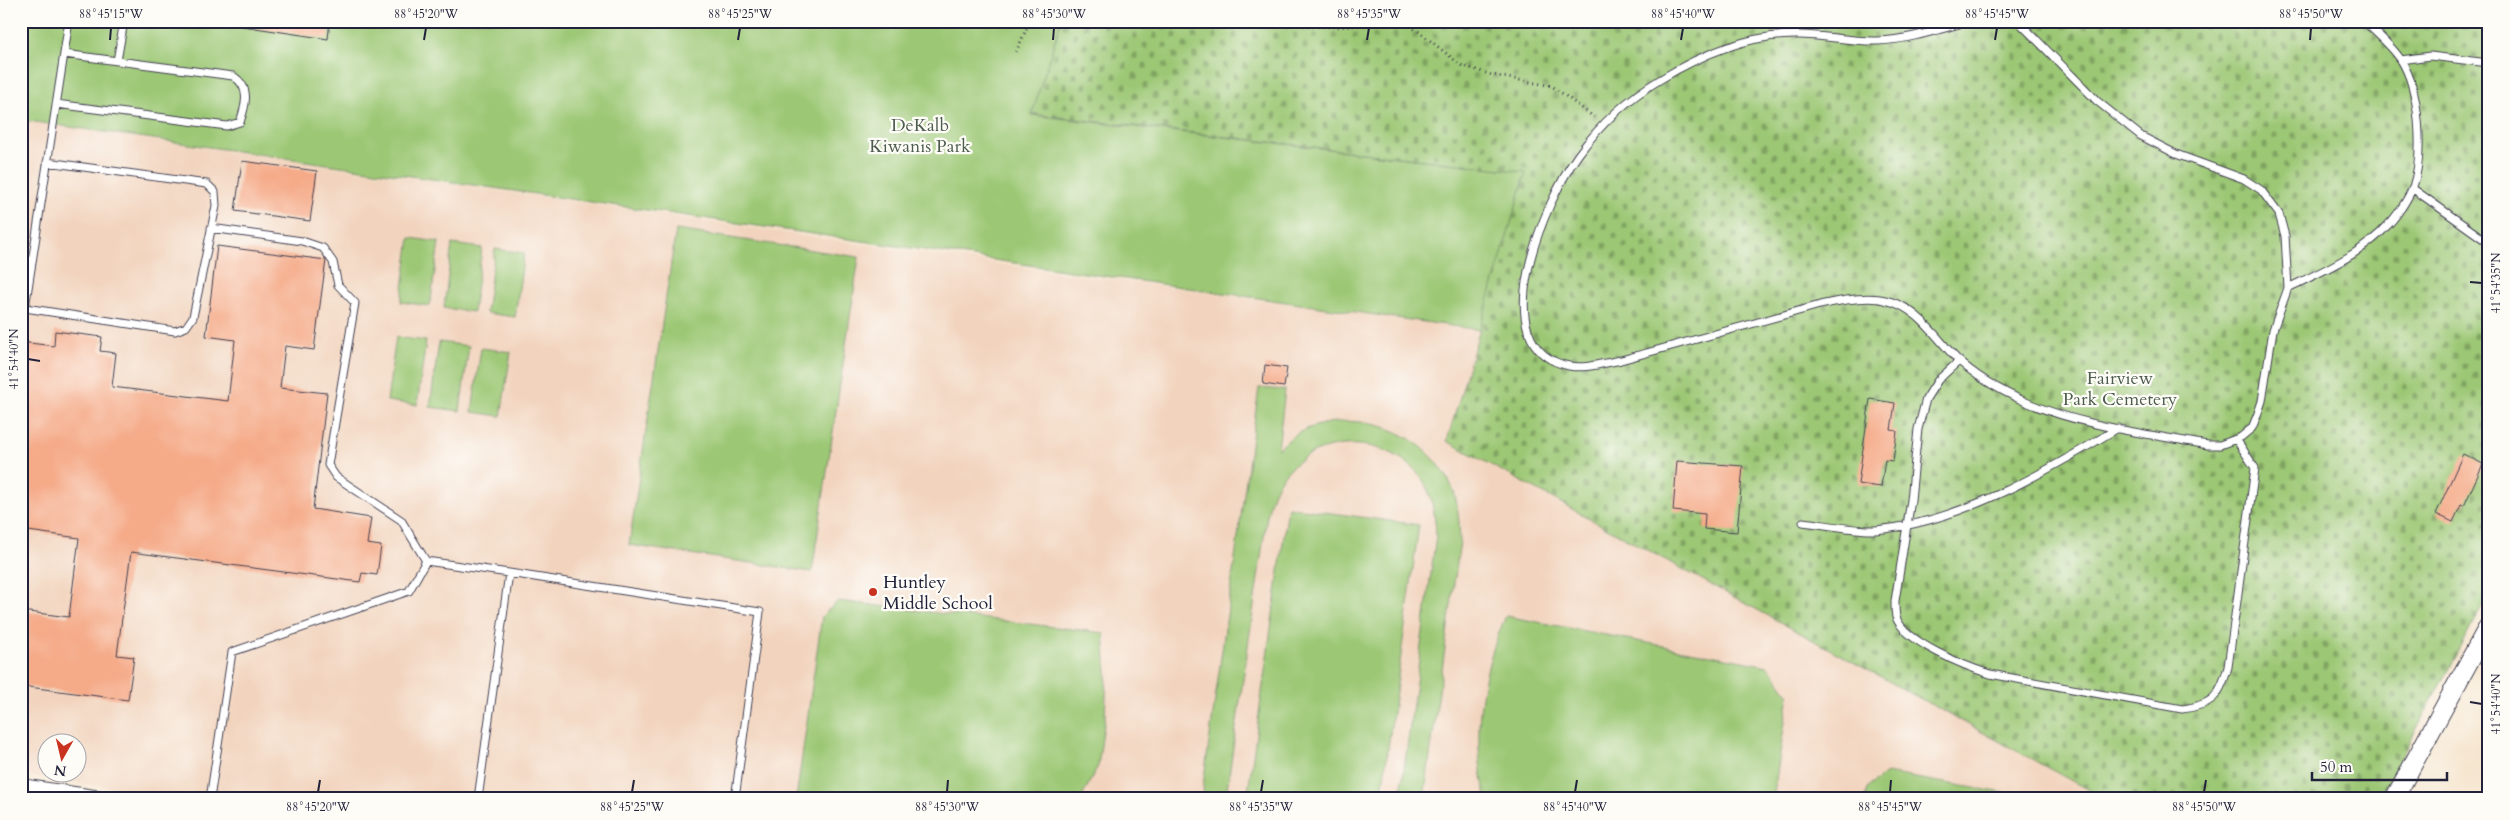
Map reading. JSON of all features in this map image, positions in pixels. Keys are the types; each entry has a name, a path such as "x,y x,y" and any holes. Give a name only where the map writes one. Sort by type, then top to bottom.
{"street":[{"path":"2394,799 2489,625"},
{"path":"21,786 107,799"}],"lane":[{"path":"47,162 207,184 215,192 216,206 193,317 186,327 175,331 23,310 69,21"},
{"path":"117,61 124,21"},
{"path":"1970,21 1902,38 1879,41 1801,35 1764,37 1742,42 1696,61 1662,78 1624,103 1603,124 1577,156 1549,207 1536,243 1527,279 1525,325 1536,348 1554,362 1578,367 1621,360 1820,305 1846,299 1874,297 1899,304 1913,313 1927,325 1959,361 2001,390 2028,403 2076,418 2118,428 2208,445 2220,445 2236,439 2252,428 2257,416 2273,330 2288,288 2285,236 2279,214 2261,190 2244,179 2176,154 2141,136 2097,102 2018,21"},
{"path":"2288,288 2332,266 2373,239 2389,225 2412,188 2418,163 2417,118 2409,79 2401,60 2368,23"},
{"path":"56,104 227,126 240,122 246,88 241,81 233,76 64,54"},
{"path":"2401,60 2430,56 2489,63"},
{"path":"2412,188 2489,243"},
{"path":"211,228 302,241 323,248 333,262 338,285 355,303 328,465 336,477 401,520 426,561"},
{"path":"1959,361 1938,380 1926,399 1918,429 1911,500 1895,601 1896,618 1910,636 1968,667 1990,674 2182,709 2195,707 2209,701 2222,690 2228,667 2255,468 2236,439"},
{"path":"1803,522 1872,530 1938,518 2025,481 2118,428"},
{"path":"426,561 760,612 735,799"},
{"path":"210,799 232,652 408,591 426,561"},
{"path":"478,799 509,573"}],"path":[{"path":"1016,52 1030,21"},
{"path":"1268,21 1332,28 1354,28 1381,21"},
{"path":"1400,21 1418,32 1461,65 1492,75 1552,86 1603,124"}],"shaded area":[{"name":"Huntley Middle School","path":"21,121 991,263 1480,330 1448,441 2105,799 190,799 70,782 88,782 88,732 38,732 38,777 21,775"}],"green space":[{"name":"DeKalb Kiwanis Park","path":"21,21 1061,21 1032,115 1527,172 1480,330 21,120"},
{"name":"Fairview Park Cemetery","path":"1061,21 2489,21 2489,593 2379,799 2105,799 1447,441 1526,172 1032,114"},
{"path":"676,230 859,257 812,572 629,545"},
{"path":"410,238 439,242 430,306 401,302"},
{"path":"452,244 482,248 473,312 444,308"},
{"path":"495,249 524,253 515,317 486,313"},
{"path":"396,337 426,341 417,405 387,401"},
{"path":"439,342 469,346 460,411 430,407"},
{"path":"481,348 511,352 501,416 472,412"},
{"path":"1259,388 1285,390 1278,449 1298,433 1320,425 1343,421 1366,423 1389,429 1410,439 1428,453 1443,471 1454,492 1458,510 1460,541 1424,799 1400,799 1436,536 1435,518 1429,492 1414,469 1397,456 1378,448 1358,445 1337,446 1317,451 1299,461 1284,475 1273,494 1267,516 1227,789 1228,799 1204,799 1203,785"},
{"path":"1288,507 1419,525 1381,799 1247,799"},
{"path":"838,601 1104,633 1107,674 1105,717 1098,766 1081,799 796,799 822,616"},
{"path":"1506,616 1768,666 1789,695 1773,799 1487,799 1479,754 1481,706 1490,659"},
{"path":"1886,773 2039,799 1865,799 1867,788"}],"building":[{"path":"209,21 330,21 328,39"},
{"path":"242,161 317,171 310,221 235,211"},
{"path":"217,246 326,260 314,350 285,346 280,388 327,393 313,509 371,518 367,544 381,546 377,575 362,573 360,582 131,552 117,655 134,657 128,700 21,686 21,611 69,617 79,538 21,530 21,342 54,346 55,331 102,337 100,351 116,353 112,387 228,401 235,340 206,336"},
{"path":"1265,365 1287,368 1284,387 1263,384"},
{"path":"1870,399 1895,403 1891,430 1897,431 1893,461 1885,460 1881,487 1858,484"},
{"path":"2463,454 2483,464 2464,506 2461,505 2453,522 2436,514"},
{"path":"1677,461 1743,466 1737,532 1704,529 1705,514 1673,511"}],"place":[{"name":"Huntley Middle School","path":"873,592"}]}
